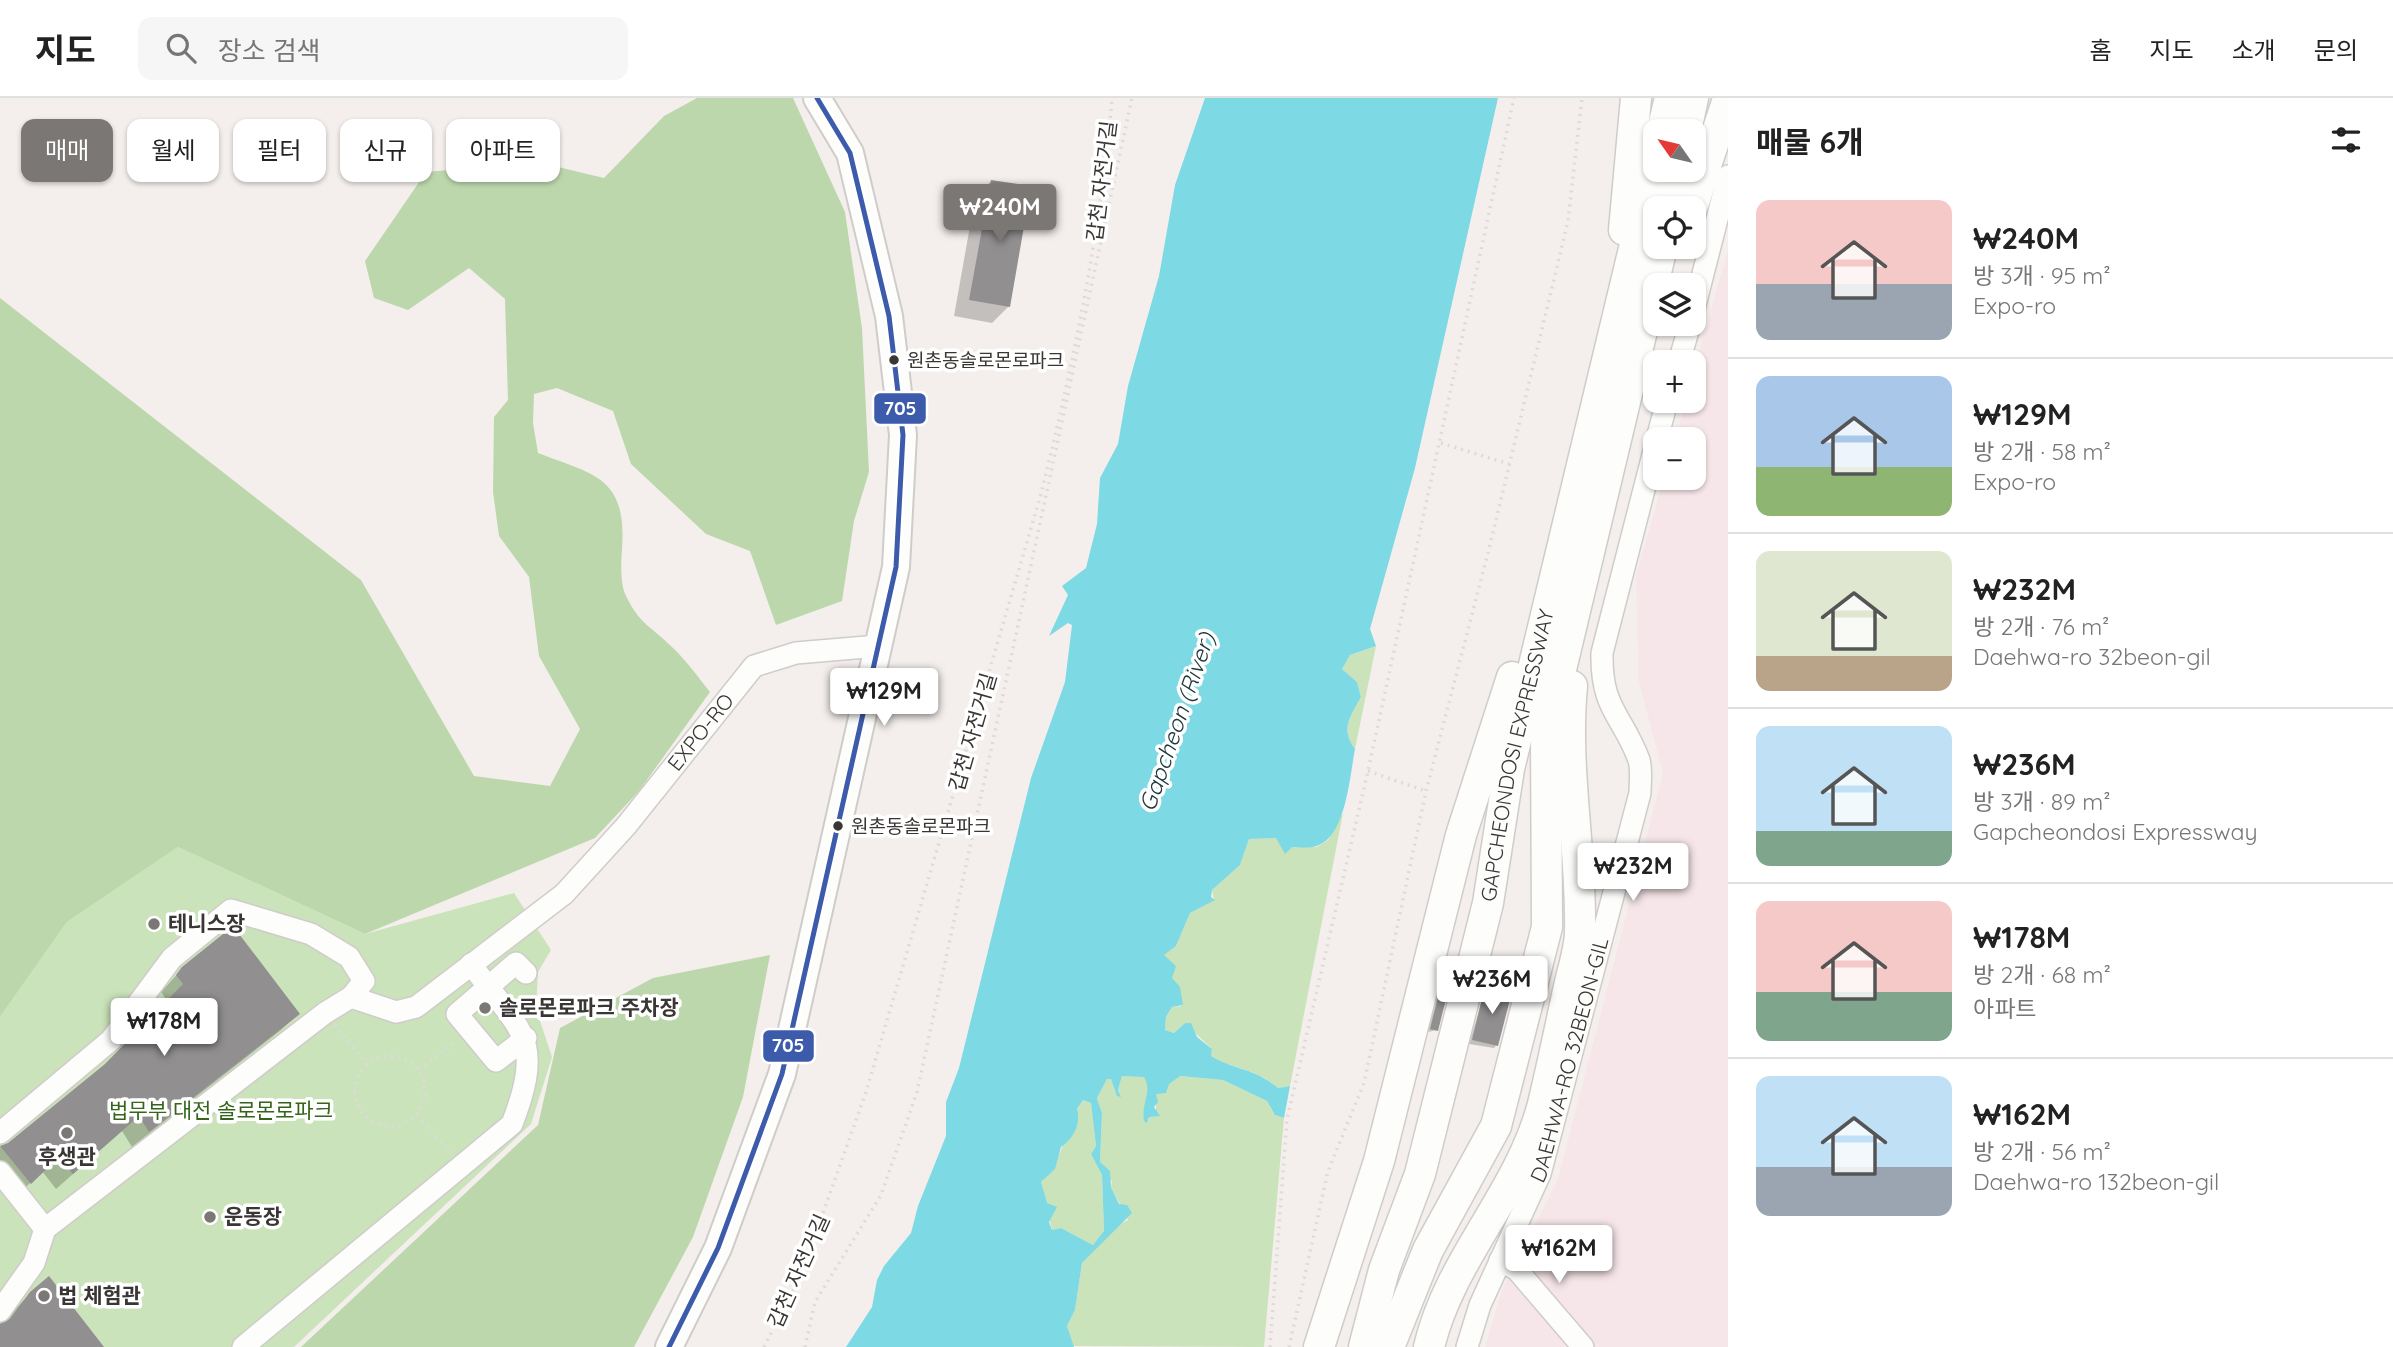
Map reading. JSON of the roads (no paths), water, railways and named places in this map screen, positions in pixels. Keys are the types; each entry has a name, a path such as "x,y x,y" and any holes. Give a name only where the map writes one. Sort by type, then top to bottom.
{"highway":[{"path":"1621,298 1627,178 1636,98"},
{"path":"1665,119 1670,98"},
{"path":"1689,119 1693,98"},
{"path":"1696,196 1728,99"},
{"name":"GAPCHEONDOSI EXPRESSWAY","path":"1364,1347 1384,1270 1420,1174 1488,903 1508,769 1650,182"},
{"name":"GAPCHEONDOSI EXPRESSWAY","path":"1389,1347 1428,1250 1496,1126 1547,927 1546,732 1644,336"},
{"path":"1319,1347 1379,1161 1461,835 1583,450"},
{"path":"1429,1347 1435,1321 1454,1276 1533,1139 1580,937 1569,723 1582,584"}],"main road":[{"path":"669,1347 718,1248 782,1074 896,567 901,422 889,316 850,153 817,98"}],"street":[{"path":"1703,273 1728,176"},
{"name":"DAEHWA-RO 32BEON-GIL","path":"1467,1347 1480,1305 1540,1174 1550,1142 1640,793 1640,763 1611,710 1601,680 1602,653 1644,490"},
{"name":"EXPO-RO","path":"351,997 396,1013 416,1007 564,894 626,826 754,666 796,653 878,646"},
{"path":"0,1133 111,1040 172,958 231,910 311,934 349,957 364,981 351,997 325,1013 45,1229 34,1263 0,1311"},
{"path":"526,973 516,963 457,1014 496,1061 526,1038"},
{"path":"243,1347 512,1124 526,1086 526,1038 513,1016 471,964"},
{"path":"0,1172 45,1229"},
{"path":"1500,1260 1517,1270 1583,1347"}],"water":[{"name":"Gapcheon (River)","path":"1205,98 1498,98 1415,468 1370,629 1376,646 1350,655 1342,669 1357,682 1361,697 1347,729 1355,749 1341,817 1328,839 1319,845 1292,847 1285,854 1276,838 1249,839 1240,865 1212,890 1211,897 1215,900 1190,913 1176,946 1164,955 1176,966 1172,978 1180,987 1183,1005 1172,1007 1166,1017 1165,1030 1174,1033 1185,1023 1191,1023 1197,1037 1212,1049 1211,1056 1260,1076 1278,1088 1290,1086 1284,1118 1275,1115 1267,1101 1223,1080 1180,1076 1169,1084 1166,1093 1156,1094 1158,1102 1154,1107 1160,1116 1149,1117 1147,1123 1144,1121 1147,1087 1144,1077 1122,1076 1118,1090 1121,1097 1117,1096 1111,1079 1107,1079 1097,1098 1102,1113 1100,1162 1110,1171 1111,1187 1119,1204 1127,1205 1132,1213 1082,1263 1075,1310 1067,1326 1074,1347 846,1347 872,1307 877,1280 884,1266 911,1233 918,1206 946,1136 946,1102 959,1068 1031,778 1065,682 1072,625 1068,623 1049,636 1068,595 1062,586 1086,568 1097,524 1100,478 1118,444 1128,386 1159,276 1175,185","holes":["1083,1100 1091,1103 1096,1146 1091,1154 1102,1175 1104,1231 1093,1245 1061,1228 1052,1230 1049,1222 1057,1207 1047,1203 1041,1182 1055,1169 1061,1147 1075,1130 1077,1109"]}],"place":[{"name":"원촌동솔로몬로파크","path":"894,360"},
{"name":"원촌동솔로몬파크","path":"838,826"},
{"name":"테니스장","path":"154,924"},
{"name":"솔로몬로파크 주차장","path":"485,1008"},
{"name":"후생관","path":"67,1133"},
{"name":"운동장","path":"210,1217"},
{"name":"법 체험관","path":"44,1296"}],"park label":[{"name":"법무부 대전 솔로몬로파크","path":"221,1111"}]}
